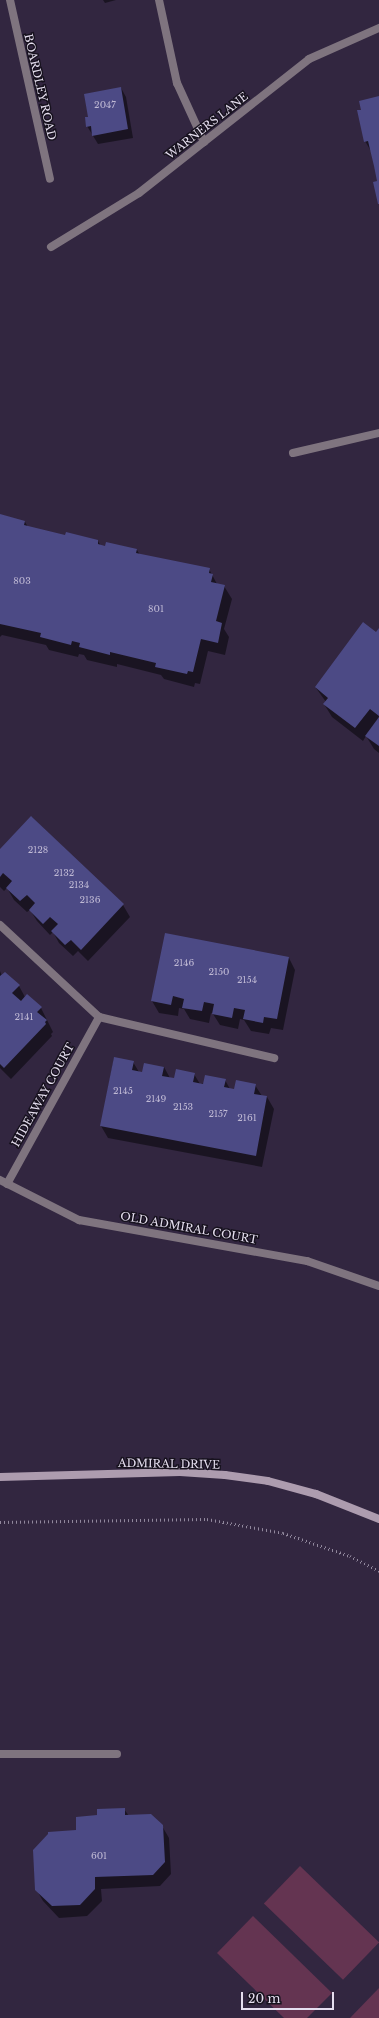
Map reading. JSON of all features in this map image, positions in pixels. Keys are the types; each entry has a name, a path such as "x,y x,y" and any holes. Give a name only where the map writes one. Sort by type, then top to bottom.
{"street":[{"name":"BOARDLEY ROAD","path":"10,0 50,179"},
{"path":"159,0 177,83 204,142"},
{"name":"WARNERS LANE","path":"50,247 139,193 309,59 379,28"},
{"path":"293,454 379,433"},
{"path":"0,925 99,1017 274,1058"},
{"name":"HIDEAWAY COURT","path":"4,1182 99,1017"},
{"name":"OLD ADMIRAL COURT","path":"4,1182 79,1220 307,1261 379,1286"},
{"name":"ADMIRAL DRIVE","path":"0,1477 180,1472 225,1475 268,1481 316,1494 379,1519"},
{"path":"0,1754 117,1754"}],"path":[{"path":"0,1522 207,1519 283,1533 350,1556 379,1571"}],"shaded area":[{"path":"300,1866 379,1942 343,1980 264,1903"},
{"path":"253,1916 332,1993 307,2018 284,2018 217,1953"},
{"path":"379,1988 379,2018 350,2018"}],"building":[{"path":"121,87 128,129 92,136 91,126 86,127 85,117 88,117 84,94"},
{"path":"379,96 378,204 373,182 377,181 374,166 368,141 364,142 357,110 361,110 359,101"},
{"path":"0,514 25,521 24,525 65,535 66,532 98,540 98,544 105,546 106,542 137,549 136,553 210,568 209,573 213,574 211,582 225,585 216,621 222,623 218,643 201,639 193,672 188,671 187,674 155,667 156,663 110,652 110,655 79,647 80,643 72,641 71,645 40,637 41,633 0,624"},
{"path":"363,622 376,632 379,628 379,716 370,709 355,728 323,704 328,698 315,687"},
{"path":"379,717 379,746 365,736"},
{"path":"31,816 124,904 81,950 71,940 65,945 51,931 58,924 50,917 43,924 29,910 35,903 27,895 20,901 6,888 12,881 3,873 0,877 0,849"},
{"path":"165,933 289,957 277,1019 264,1017 263,1023 243,1019 245,1010 234,1008 232,1018 212,1014 214,1004 204,1002 202,1011 182,1008 184,999 173,996 171,1005 151,1001"},
{"path":"5,972 20,985 12,993 21,1001 27,994 42,1007 37,1012 47,1020 45,1022 46,1024 4,1068 0,1064 0,976"},
{"path":"114,1057 134,1061 132,1070 142,1072 144,1063 164,1067 162,1076 174,1078 176,1069 195,1073 193,1082 203,1084 205,1075 226,1079 224,1087 234,1089 236,1080 256,1084 254,1094 267,1096 256,1156 100,1126"},
{"path":"125,1808 125,1815 151,1814 163,1825 165,1862 153,1875 95,1877 95,1889 80,1905 52,1906 35,1890 33,1850 48,1834 48,1832 76,1830 76,1817 97,1815 97,1809"}]}
